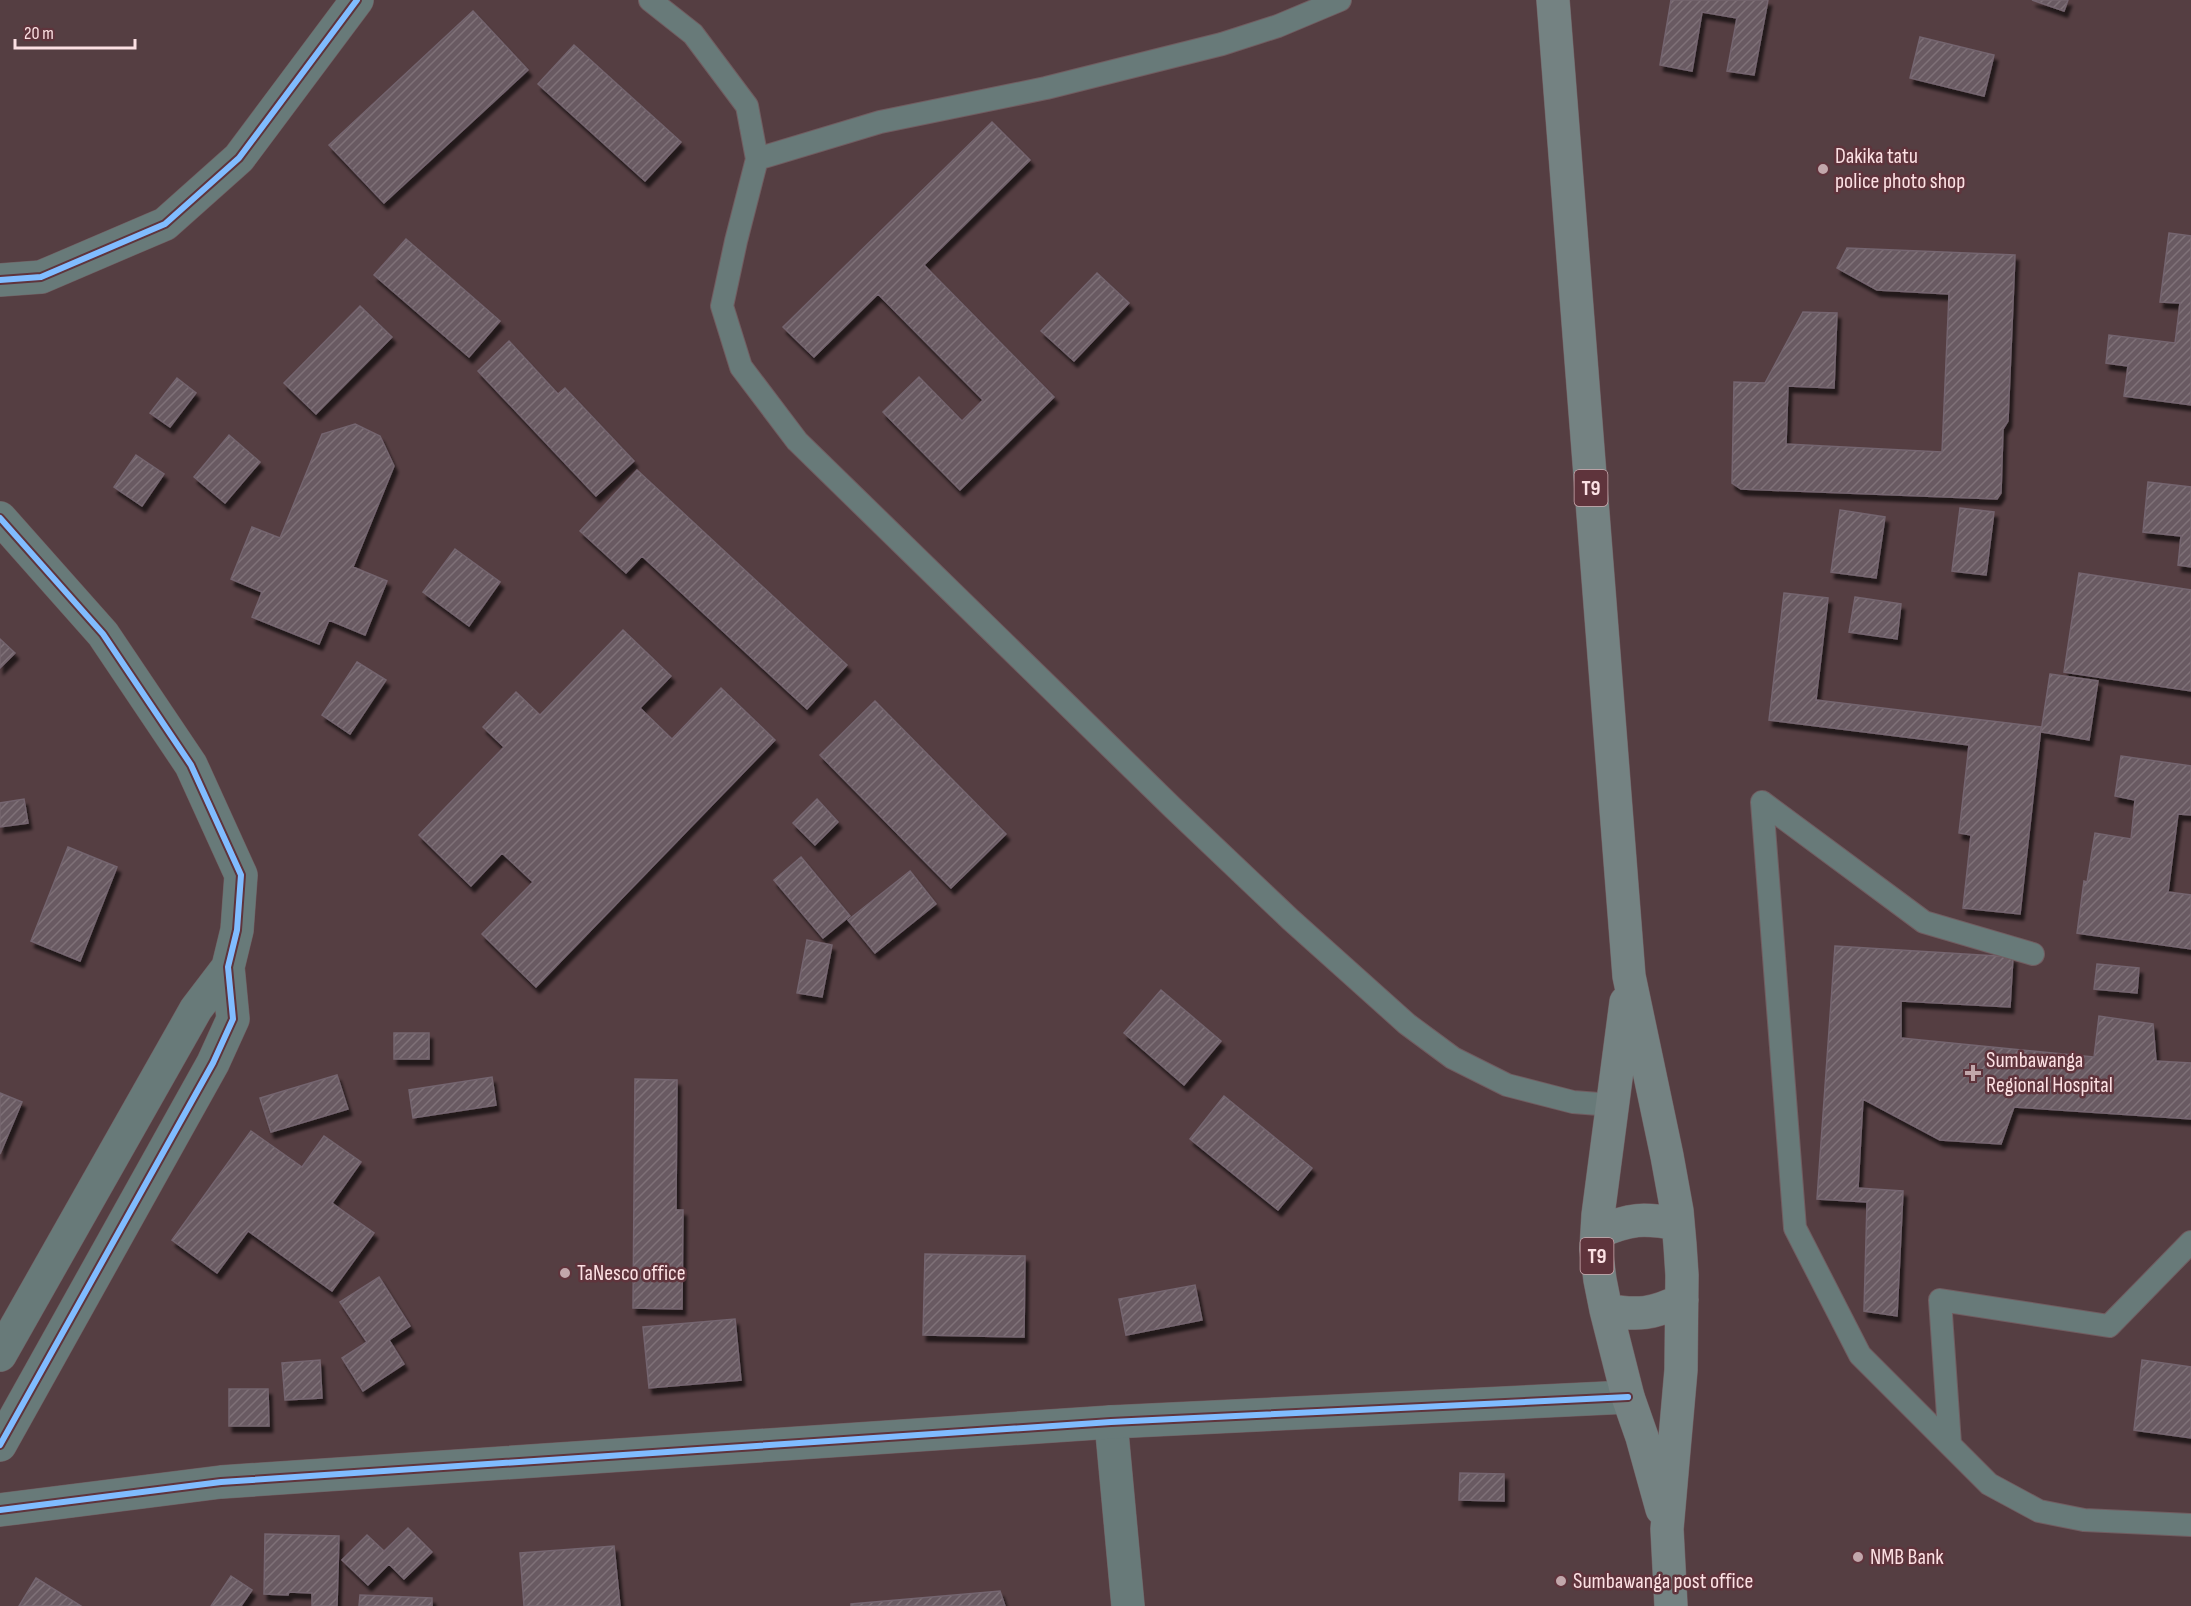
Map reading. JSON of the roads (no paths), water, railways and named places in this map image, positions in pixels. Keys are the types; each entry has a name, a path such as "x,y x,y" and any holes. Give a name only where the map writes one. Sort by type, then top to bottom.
{"highway":[{"name":"T9","path":"1553,0 1629,976 1667,1156 1678,1224 1682,1300 1679,1405 1667,1528 1671,1606"},
{"name":"T9","path":"1629,976 1596,1248 1606,1310 1628,1397 1642,1437 1667,1528"},
{"path":"1598,1233 1616,1225 1640,1219 1678,1224"},
{"path":"1606,1310 1627,1314 1647,1314 1682,1300"}],"street":[{"path":"0,280 41,277 165,224 239,158 357,0"},
{"path":"0,518 103,634 191,765 241,875 237,930 228,967 233,1019 213,1064 0,1445"},
{"path":"0,1355 196,1009 228,967"},
{"path":"0,1510 221,1482 1111,1422 1628,1397"},
{"path":"1111,1422 1128,1606"}],"lane":[{"path":"650,0 693,34 747,106 757,159 722,306 741,367 797,441 1173,808 1291,920 1407,1024 1453,1058 1507,1085 1573,1102 1612,1105"},
{"path":"757,159 880,122 1046,88 1222,44 1278,26 1340,0"},
{"path":"2033,954 1924,922 1762,802 1795,1228 1860,1354 1989,1484 2039,1511 2084,1520 2191,1525"},
{"path":"1950,1444 1940,1300 2109,1326 2191,1242"}],"place":[{"name":"Dakika tatu police photo shop","path":"1823,169"},
{"name":"Sumbawanga Regional Hospital","path":"1973,1073"},
{"name":"TaNesco office","path":"565,1273"},
{"name":"NMB Bank","path":"1858,1557"},
{"name":"Sumbawanga post office","path":"1561,1581"}]}
